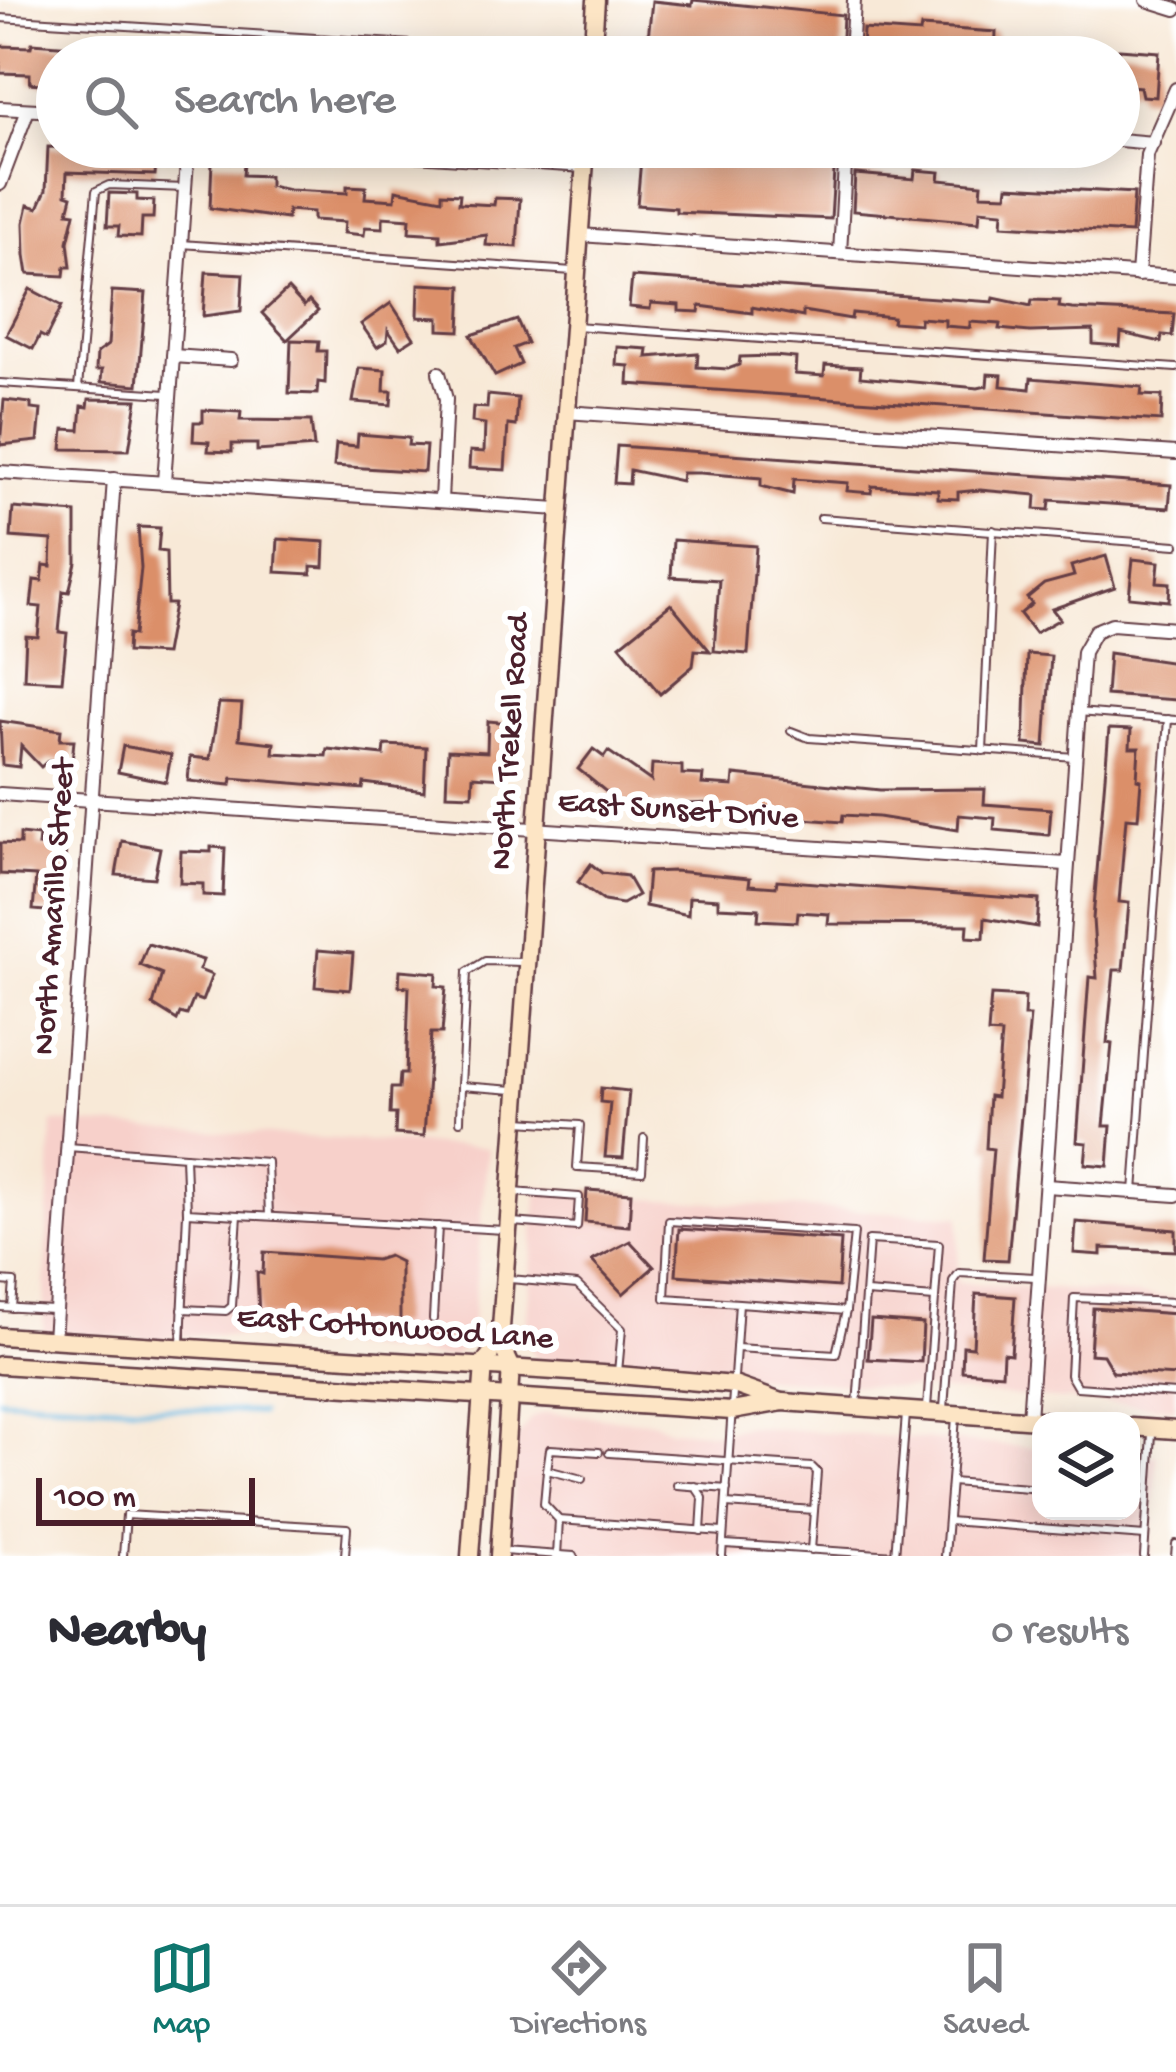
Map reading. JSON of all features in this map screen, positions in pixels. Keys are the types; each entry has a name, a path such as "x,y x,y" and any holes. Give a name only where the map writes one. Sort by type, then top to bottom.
{"main road":[{"path":"593,36 596,0"},
{"name":"North Trekell Road","path":"499,1553 511,1366 500,1342 584,168"},
{"name":"East Cottonwood Lane","path":"0,1336 618,1375 734,1385 783,1402"},
{"path":"470,1556 484,1364 500,1342"},
{"path":"168,1376 176,1346"},
{"name":"East Cottonwood Lane","path":"0,1366 732,1411 783,1402 1032,1419"},
{"path":"1140,1427 1176,1430"}],"street":[{"path":"852,36 854,0"},
{"path":"1148,0 1176,9"},
{"path":"1138,274 1148,155 1173,110 1176,89"},
{"path":"0,108 36,110"},
{"path":"0,184 28,110"},
{"path":"1140,142 1154,143"},
{"path":"164,482 186,168"},
{"path":"840,253 845,168"},
{"path":"580,235 1176,277"},
{"path":"173,356 231,360"},
{"path":"439,373 446,399 441,500"},
{"path":"565,412 1176,453"},
{"path":"0,472 559,509"},
{"name":"North Amarillo Street","path":"54,1339 114,479"},
{"path":"1029,1419 1083,652 1095,631 1112,624 1176,629"},
{"name":"East Sunset Drive","path":"0,794 1066,864"},
{"path":"1046,1186 1176,1195"}],"lane":[{"path":"0,18 280,36"},
{"path":"78,388 96,191 110,185 185,188"},
{"path":"181,244 576,271"},
{"path":"572,326 1176,368"},
{"path":"0,383 170,394"},
{"path":"821,518 1176,545"},
{"path":"983,751 993,530"},
{"path":"1078,712 1172,720 1135,1192"},
{"path":"791,731 809,739 1075,757"},
{"path":"460,1121 467,972 485,961 527,963"},
{"path":"461,1086 518,1090"},
{"path":"515,1120 580,1125 577,1167 642,1171 644,1138"},
{"path":"67,1148 267,1162 269,1216"},
{"path":"176,1346 187,1212 185,1156"},
{"path":"187,1212 439,1226 577,1226 579,1197 511,1192"},
{"path":"182,1309 226,1311 232,1306 238,1214"},
{"path":"736,1348 836,1354 844,1340 854,1233 669,1221 665,1298 846,1311"},
{"path":"433,1319 439,1226"},
{"path":"857,1407 869,1240 939,1244 935,1298 951,1482 945,1556"},
{"path":"942,1413 953,1281 959,1273 1040,1278"},
{"path":"505,1278 578,1285 622,1329 618,1375"},
{"path":"0,1280 14,1282 12,1308"},
{"path":"865,1293 935,1298"},
{"path":"1176,1302 1074,1298 1070,1376 1077,1387 1176,1394"},
{"path":"722,1556 739,1303"},
{"path":"0,1307 56,1310"},
{"path":"723,1544 895,1556 906,1410"},
{"path":"1144,1556 1152,1428"},
{"path":"599,1452 550,1449 544,1504 559,1520 724,1532"},
{"path":"609,1453 812,1467 817,1472 811,1550"},
{"path":"547,1470 582,1478"},
{"path":"951,1482 1032,1488"},
{"path":"676,1485 727,1489"},
{"path":"695,1486 703,1498 700,1531"},
{"path":"1140,1497 1148,1497"},
{"path":"726,1504 814,1510"},
{"path":"123,1556 126,1515 347,1528 346,1556"},
{"path":"557,1555 559,1520"},
{"path":"948,1521 1145,1536"},
{"path":"1175,1556 1176,1544"},
{"path":"499,1553 574,1556"}],"shaded area":[{"path":"52,1122 488,1148 470,1343 452,1356 439,1357 265,1338 201,1334 154,1339 43,1332"},
{"path":"538,1187 660,1200 960,1216 957,1282 1176,1298 1176,1408 547,1362 536,1357 525,1338"},
{"path":"546,1413 652,1421 670,1429 718,1433 745,1426 1032,1447 1032,1520 1140,1520 1140,1455 1157,1456 1150,1556 509,1556 517,1439 531,1418"}],"building":[{"path":"693,0 843,15 842,36 648,36 652,1 692,5"},
{"path":"921,27 996,32 996,36 863,36 863,29 920,33"},
{"path":"36,43 36,84 30,83 30,74 0,73 0,46"},
{"path":"1140,51 1159,52 1156,97 1142,96"},
{"path":"47,168 156,168 155,175 67,172 66,194 72,196 68,212 75,213 68,242 71,267 65,267 64,276 28,274 24,223 28,205 38,208 46,190"},
{"path":"212,168 244,168 243,175 269,176 269,186 289,190 347,193 347,186 366,187 365,198 395,200 396,190 442,199 442,193 460,194 459,203 494,205 495,198 520,199 517,247 486,245 487,235 440,241 440,234 409,232 410,219 383,217 383,228 365,227 364,235 344,233 345,222 313,220 313,212 288,210 287,219 210,208"},
{"path":"640,168 834,168 831,219 676,212 676,208 637,205"},
{"path":"915,170 940,172 939,180 982,184 981,194 1007,195 1008,186 1134,193 1131,233 1002,225 1003,212 980,210 979,222 853,211 855,174 914,179"},
{"path":"109,193 137,194 137,200 154,201 153,218 142,218 141,237 118,236 119,226 107,226"},
{"path":"206,272 243,274 241,311 203,316"},
{"path":"632,277 993,302 994,298 1031,306 1032,300 1060,301 1059,307 1072,309 1174,314 1172,336 1162,335 1161,342 1121,333 1120,346 1093,344 1093,330 1030,332 970,322 970,328 945,326 945,320 892,322 893,317 852,313 851,319 803,311 803,317 752,307 752,313 700,306 699,312 679,311 679,305 651,303 650,309 629,307"},
{"path":"419,284 462,286 460,331 439,330 439,318 418,317"},
{"path":"30,289 62,306 46,338 40,335 33,349 6,335"},
{"path":"288,289 304,306 309,301 318,311 287,340 262,313"},
{"path":"112,291 146,293 138,385 101,382 102,370 96,370 97,353 108,345"},
{"path":"391,303 414,338 400,347 388,330 387,341 377,347 361,324"},
{"path":"517,320 527,343 514,348 521,364 495,376 471,335"},
{"path":"291,340 319,341 318,351 326,351 325,383 318,382 317,394 289,393"},
{"path":"617,347 648,349 647,357 698,353 697,367 728,369 739,365 740,357 774,356 796,358 795,374 824,376 825,365 861,367 860,377 978,388 987,386 988,374 1002,375 1001,386 1030,389 1031,378 1142,387 1141,395 1162,396 1161,421 628,384 629,366 616,365"},
{"path":"359,368 385,370 384,391 392,391 391,405 353,402"},
{"path":"488,395 518,398 516,426 508,425 505,470 469,468 470,451 484,452 485,424 472,422 473,407 487,408"},
{"path":"89,399 137,400 129,450 62,449 64,429 80,430 82,406 88,407"},
{"path":"4,400 31,403 31,409 41,410 38,441 0,445"},
{"path":"203,410 241,412 240,420 311,421 314,447 257,451 257,444 232,444 232,452 208,451 209,442 193,441 194,422 203,422"},
{"path":"358,434 409,438 408,445 426,446 424,472 334,466 336,444 357,446"},
{"path":"617,446 1171,485 1169,508 1050,500 1049,510 1035,509 1036,495 980,490 958,492 958,499 938,498 938,490 872,486 871,493 847,491 848,483 794,479 793,494 761,486 761,478 700,473 682,473 681,481 630,470 629,484 614,483"},
{"path":"13,508 76,513 76,562 69,592 63,591 59,632 67,633 62,681 24,679 26,636 38,637 41,607 31,606 34,580 42,581 44,565 51,566 52,540 11,537"},
{"path":"138,527 160,528 158,551 166,552 167,604 174,604 165,654 127,652 128,634 134,635 141,568"},
{"path":"278,539 325,542 324,567 311,566 311,574 276,572"},
{"path":"673,540 756,546 748,654 714,651 719,580 671,577"},
{"path":"1106,556 1115,587 1052,609 1060,619 1035,633 1020,614 1032,604 1027,598 1044,584 1074,576 1071,566"},
{"path":"1133,559 1159,562 1157,582 1170,583 1169,601 1129,597"},
{"path":"671,604 710,651 695,650 693,666 660,694 620,645"},
{"path":"1109,653 1176,663 1176,700 1106,695"},
{"path":"1027,654 1051,656 1045,746 1024,744"},
{"path":"219,703 242,704 239,739 274,743 273,753 326,756 327,749 384,755 385,745 426,747 424,791 364,783 363,789 232,778 231,785 188,781 190,757 210,759"},
{"path":"0,721 61,730 60,740 74,740 72,762 49,760 41,767 21,746 19,767 2,765"},
{"path":"488,721 511,723 502,778 473,776 472,795 446,794 448,750 487,752"},
{"path":"1109,729 1131,730 1130,748 1139,748 1137,779 1141,780 1138,819 1126,818 1119,902 1129,903 1123,970 1114,970 1107,1043 1112,1044 1104,1126 1111,1126 1108,1166 1085,1164 1087,1143 1077,1142 1089,977 1097,978 1093,919"},
{"path":"123,746 171,755 166,782 118,772"},
{"path":"593,749 604,757 608,751 651,781 652,764 682,766 682,774 703,775 702,784 733,786 734,775 880,790 985,789 984,804 1051,809 1049,835 994,830 995,818 959,815 958,830 878,817 843,815 842,822 791,818 791,813 736,814 737,809 710,807 710,803 635,806 631,812 578,769"},
{"path":"20,834 39,836 38,846 66,848 64,872 54,871 58,912 33,910 36,876 0,874 0,843 20,844"},
{"path":"122,841 160,848 154,878 116,875"},
{"path":"211,847 225,848 223,896 203,895 203,884 180,883 181,851 211,852"},
{"path":"591,864 602,873 627,876 638,895 622,904 604,901 578,882"},
{"path":"648,872 750,878 749,885 776,887 777,880 1039,900 1037,927 985,918 984,938 967,937 968,925 828,924 829,914 798,912 797,922 758,920 759,909 718,907 718,899 689,897 688,915 645,906"},
{"path":"148,944 203,960 199,970 212,975 202,1001 194,998 187,1015 180,1013 177,1020 153,1005 162,974 140,965"},
{"path":"318,950 353,953 350,990 315,987"},
{"path":"400,970 437,973 436,986 446,987 442,1033 431,1033 424,1136 395,1134 396,1114 390,1114 391,1088 399,1088 400,1074 406,1074 409,987 399,986"},
{"path":"991,995 1025,997 1024,1016 1030,1016 1008,1260 984,1259 993,1149 986,1148 989,1096 996,1097 1001,1034 988,1033"},
{"path":"601,1088 629,1091 623,1158 605,1157 610,1103 600,1102"},
{"path":"587,1190 631,1193 629,1226 585,1222"},
{"path":"1076,1222 1176,1230 1176,1251 1101,1248 1101,1255 1074,1253"},
{"path":"679,1229 841,1240 838,1287 676,1275"},
{"path":"630,1241 654,1267 623,1294 592,1261"},
{"path":"264,1252 376,1260 388,1256 400,1262 400,1325 259,1316 257,1272 263,1274"},
{"path":"976,1294 1015,1297 1011,1354 1003,1353 1002,1374 962,1371 963,1346 973,1347"},
{"path":"1093,1308 1176,1314 1176,1376 1113,1372 1103,1355 1090,1354"},
{"path":"871,1320 923,1324 921,1362 868,1359"}],"waterway":[{"path":"0,1399 261,1413"}]}
